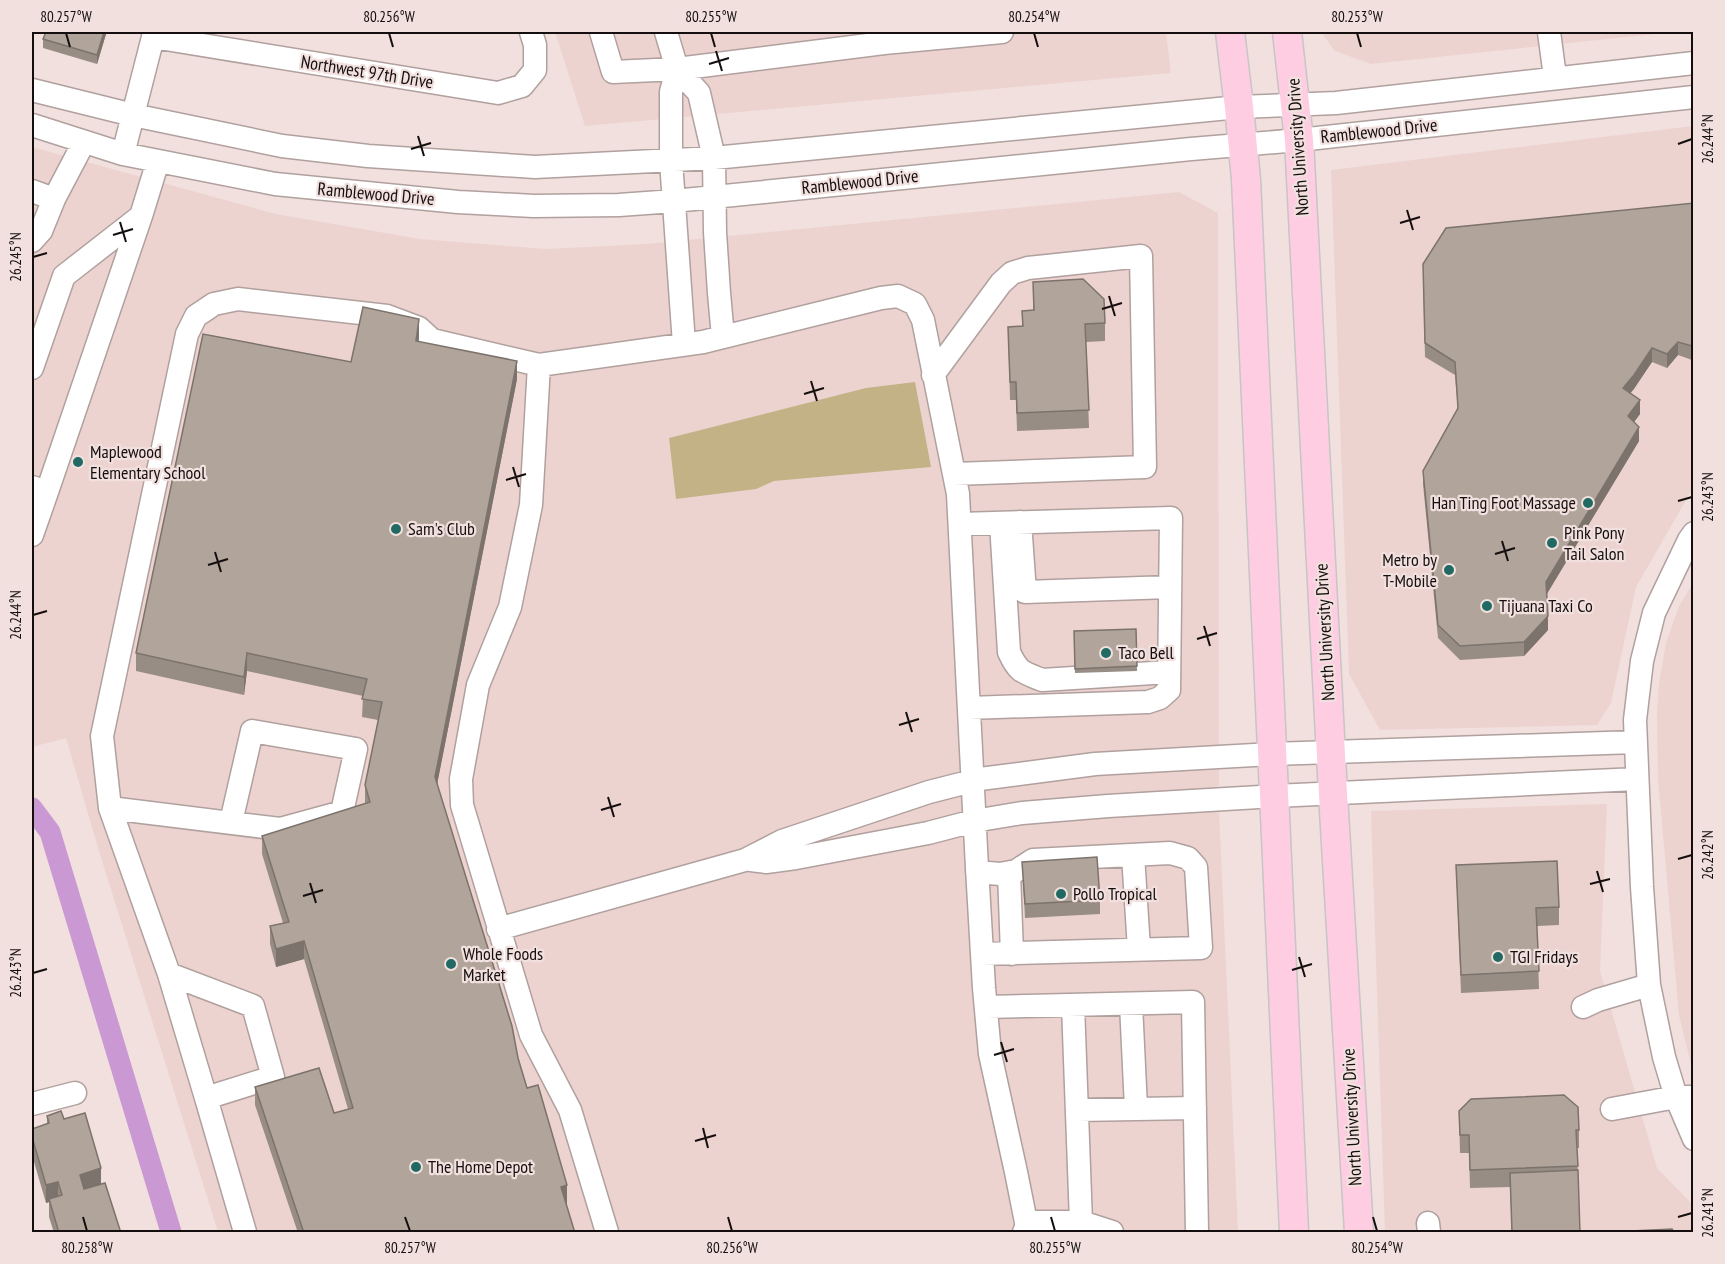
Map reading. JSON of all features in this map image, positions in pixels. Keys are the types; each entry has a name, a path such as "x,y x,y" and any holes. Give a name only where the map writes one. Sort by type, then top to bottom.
{"main road":[{"path":"1230,32 1247,191 1294,1233"},
{"name":"North University Drive","path":"1287,32 1299,140 1359,1233"}],"street":[{"name":"Northwest 97th Drive","path":"123,154 154,34 498,93 522,86 535,70 535,45 531,32"},
{"path":"601,32 614,72 677,69 884,43 1002,32"},
{"path":"666,32 677,69 699,93 714,158 718,293 723,337"},
{"path":"1549,32 1555,77"},
{"name":"Ramblewood Drive","path":"32,90 133,115 282,146 368,156 535,167 714,158 1239,107 1336,103 1694,63"},
{"path":"677,69 671,92 671,161 684,345"},
{"name":"Ramblewood Drive","path":"32,125 123,154 275,184 458,202 534,206 619,205 1299,140 1694,97"},
{"path":"32,241 41,231 54,199 84,142"},
{"path":"32,535 39,490 141,216 158,161"},
{"path":"32,192 54,199"},
{"path":"32,368 64,276 141,216"},
{"path":"933,375 1001,283 1012,273 1028,268 1140,256 1145,467 954,474"},
{"path":"245,1233 169,974 110,808 102,736 187,334 196,316 214,304 238,299 387,316 419,328 432,340 539,365 684,345 881,298 898,296 915,304 922,320 958,494 974,822 990,1054 1025,1227 1081,1222 1112,1233"},
{"path":"539,365 531,505 510,607 478,685 461,779 462,808 531,1035 570,1110 607,1233"},
{"path":"960,524 1171,518 1169,690 1160,698 1149,702 969,708"},
{"path":"1011,523 1024,592 1170,587"},
{"path":"1011,523 1009,652 1023,673 1042,680 1169,672"},
{"path":"1690,548 1654,613 1642,661 1635,720 1649,985 1664,1056 1685,1097 1694,1139"},
{"path":"110,808 280,829 342,812 356,749 252,731 231,822"},
{"path":"498,929 744,860 782,841 929,792 973,780 1095,764 1272,754 1636,742"},
{"path":"744,860 766,862 796,858 1022,813 1275,796 1637,779"},
{"path":"977,872 1009,873 1033,860 1170,853 1188,858 1196,867 1198,890 1201,948 982,954"},
{"path":"1133,855 1139,949"},
{"path":"1009,873 1011,954"},
{"path":"169,974 253,1006 273,1077 206,1098"},
{"path":"1583,1006 1649,985"},
{"path":"986,1008 1193,1002 1197,1233"},
{"path":"1131,1004 1136,1108"},
{"path":"1073,1005 1081,1222"},
{"path":"32,1104 75,1093"},
{"path":"1612,1110 1685,1097"},
{"path":"1077,1110 1195,1108"}],"shaded area":[{"path":"555,32 1166,32 1171,73 585,126"},
{"path":"1321,32 1674,32 1371,64 1335,51"},
{"path":"1693,126 1693,488 1636,587 1611,703 1597,725 1380,730 1349,674 1331,170"},
{"path":"32,147 276,214 420,239 546,249 646,244 1179,192 1218,213 1219,811 1238,1232 218,1232 66,738 32,747"},
{"path":"915,382 931,467 774,481 756,489 676,499 669,438 866,388"},
{"path":"1693,583 1693,1073 1679,1015 1658,779 1657,713 1659,683 1666,643 1679,606"},
{"path":"1607,804 1600,971 1657,1168 1693,1205 1693,1232 1385,1232 1371,811"}],"building":[{"path":"46,32 104,32 97,55 43,39"},
{"path":"1694,203 1694,344 1692,346 1678,342 1667,354 1652,348 1623,388 1640,400 1628,416 1639,427 1546,582 1548,616 1524,642 1460,646 1438,625 1423,471 1458,408 1455,362 1425,343 1423,264 1446,228"},
{"path":"1083,279 1104,299 1105,323 1085,324 1089,410 1017,413 1016,382 1010,382 1008,327 1023,326 1022,311 1034,310 1033,282"},
{"path":"363,307 419,319 416,341 517,361 435,777 512,1026 527,1088 538,1085 567,1185 561,1187 575,1233 304,1233 255,1087 319,1068 334,1113 353,1108 304,941 276,949 270,926 289,922 262,836 370,802 365,785 382,702 362,699 367,679 247,653 244,677 136,653 203,334 351,362"},
{"name":"Taco Bell","path":"1136,629 1137,666 1075,669 1074,631"},
{"name":"Pollo Tropical","path":"1097,857 1100,900 1025,904 1022,862"},
{"name":"TGI Fridays","path":"1557,861 1559,907 1536,908 1539,971 1461,975 1456,865"},
{"path":"1564,1095 1578,1107 1579,1130 1576,1130 1578,1166 1470,1170 1469,1135 1460,1135 1459,1111 1471,1099"},
{"path":"61,1111 64,1119 85,1113 101,1168 80,1175 84,1189 105,1183 121,1233 59,1233 49,1199 62,1195 58,1182 46,1185 32,1137 32,1129 49,1123 47,1116"},
{"path":"1578,1170 1580,1233 1512,1233 1510,1173"},
{"path":"1672,1229 1675,1233 1589,1233"}],"waterway":[{"path":"32,808 50,832 171,1232"}],"place":[{"name":"Maplewood Elementary School","path":"78,462"},
{"name":"Han Ting Foot Massage","path":"1588,503"},
{"name":"Sam's Club","path":"396,529"},
{"name":"Pink Pony Tail Salon","path":"1552,543"},
{"name":"Metro by T-Mobile","path":"1449,570"},
{"name":"Tijuana Taxi Co","path":"1487,606"},
{"name":"Taco Bell","path":"1106,653"},
{"name":"Pollo Tropical","path":"1061,894"},
{"name":"TGI Fridays","path":"1498,957"},
{"name":"Whole Foods Market","path":"451,964"},
{"name":"The Home Depot","path":"416,1167"}]}
